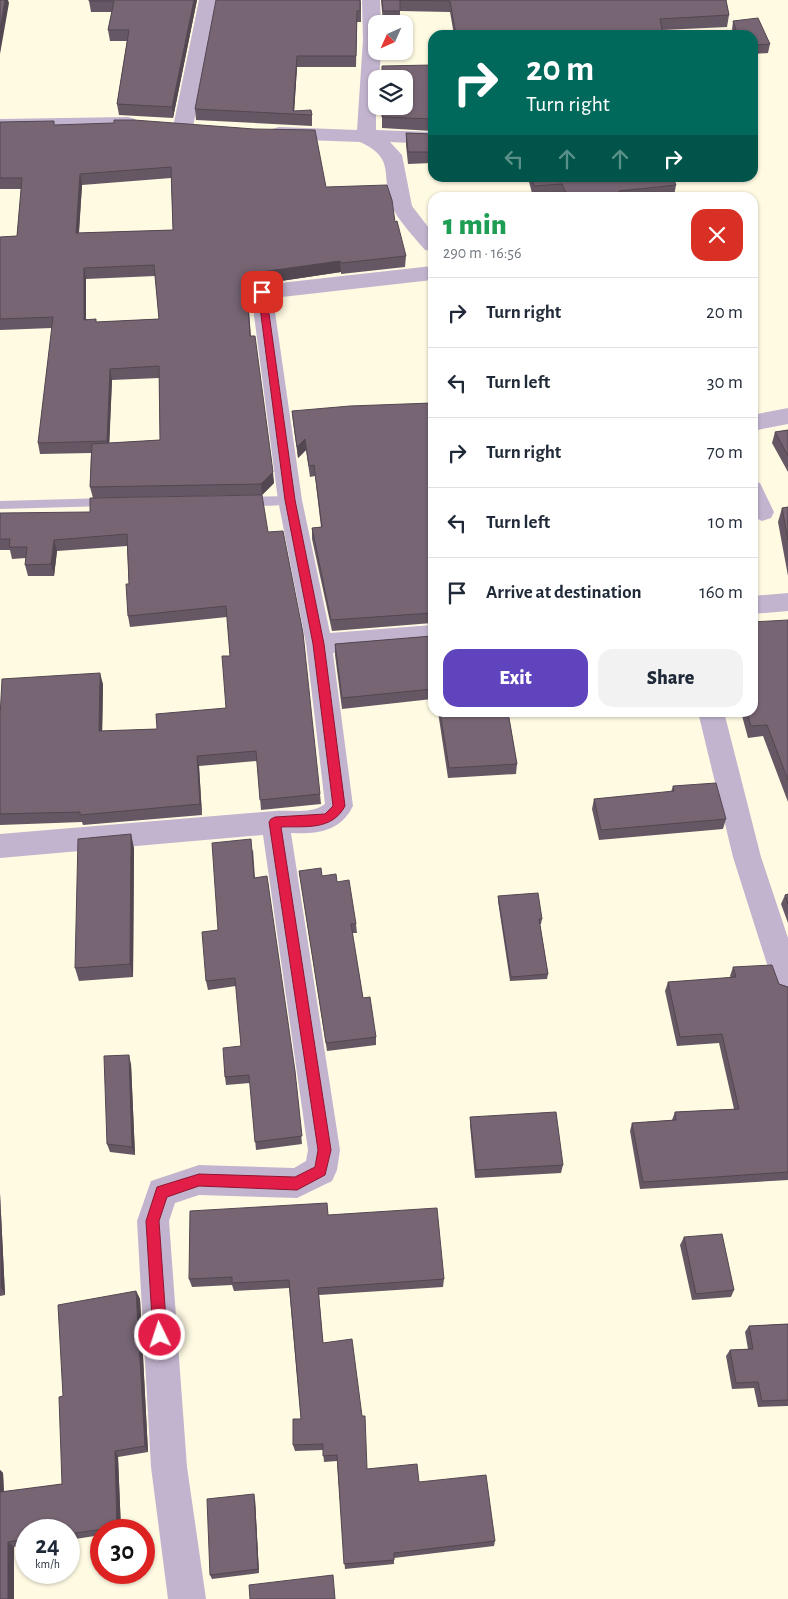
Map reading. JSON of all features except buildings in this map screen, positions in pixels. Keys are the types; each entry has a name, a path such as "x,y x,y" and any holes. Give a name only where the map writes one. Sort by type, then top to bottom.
{"street":[{"path":"0,125 174,126 208,0"},
{"path":"366,137 372,40 372,0"},
{"path":"264,133 428,138"},
{"path":"366,137 379,143 392,155 402,207 428,240"},
{"path":"0,846 316,820 328,818 335,812 339,806 319,644 290,500 262,292 428,273"},
{"path":"758,422 788,416"},
{"path":"758,503 762,512"},
{"path":"758,604 788,602"},
{"path":"319,644 428,635"},
{"path":"712,717 747,857 788,983"},
{"path":"187,1599 169,1467 152,1221 162,1192 199,1180 297,1183 321,1170 324,1150 275,822"}],"lane":[{"path":"232,501 290,500"},
{"path":"0,504 116,502"}],"route":[{"path":"160,1335 152,1221 162,1192 199,1180 297,1183 321,1170 324,1150 275,822 328,818 339,806 338,792 319,644 290,500 262,292"}]}
